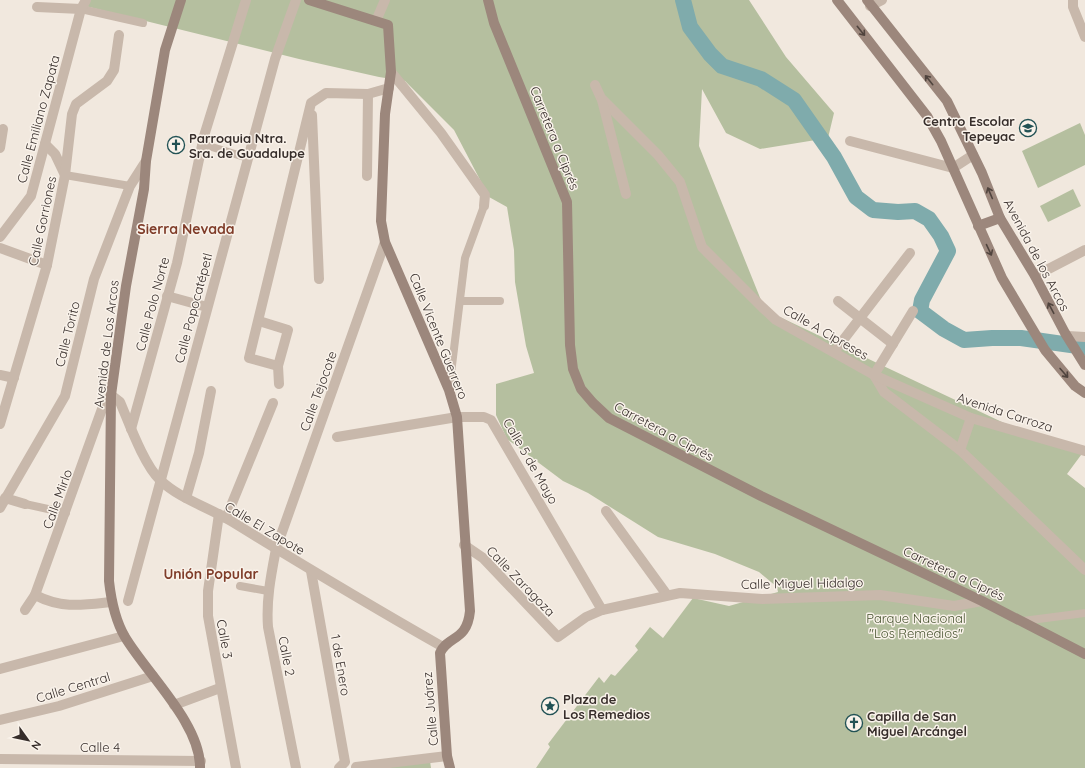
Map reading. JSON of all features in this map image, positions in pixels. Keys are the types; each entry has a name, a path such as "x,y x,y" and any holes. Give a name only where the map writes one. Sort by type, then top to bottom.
{"main road":[{"name":"Avenida de Los Arcos","path":"181,0 165,50 146,161 144,189 126,286 111,395 108,581 112,602 124,636 174,705 195,741 200,765"},
{"path":"309,0 376,21"},
{"name":"Carretera a Ciprés","path":"488,0 494,23 567,202 570,345 572,363 581,389 592,404 609,418 761,496 982,601 1085,654"},
{"path":"837,0 928,116 1002,278 1044,350 1075,386 1085,394"},
{"name":"Avenida de los Arcos","path":"868,3 947,102 973,155 1000,218 1035,276 1065,333 1070,339"},
{"name":"Calle Vicente Guerrero","path":"376,21 388,25 391,72 385,114 381,221 385,242 449,390 457,417 469,619 463,632 443,647"},
{"path":"978,226 1000,218"},
{"path":"1070,339 1084,362"},
{"name":"Calle Juárez","path":"443,647 439,660 447,756 450,768"}],"street":[{"name":"Calle Polo Norte","path":"132,429 177,263 202,144 246,0"},
{"name":"Calle Popocatépetl","path":"128,601 206,307 275,59 296,0"},
{"path":"376,21 385,0"},
{"path":"868,3 882,0"},
{"path":"1073,0 1073,7 1084,33"},
{"path":"36,7 83,4 143,23"},
{"name":"Calle Emiliano Zapata","path":"0,237 31,196 83,4"},
{"name":"Calle Gorriones","path":"0,424 47,265 65,175 72,114 76,104 107,81 114,70 119,35"},
{"path":"391,72 441,133 485,195 484,206 465,258 449,390"},
{"name":"Calle A Cipreses","path":"595,85 601,98 658,155 680,182 702,247 776,320 874,375 884,392 960,450 1085,570"},
{"path":"278,366 249,358 311,103 326,93 368,94 389,88"},
{"path":"367,176 368,94"},
{"path":"601,98 626,194"},
{"path":"311,103 319,279"},
{"path":"0,148 3,129"},
{"path":"850,141 953,168 973,155"},
{"path":"45,144 55,154 65,175 130,186"},
{"path":"202,144 248,158"},
{"name":"Calle Torito","path":"0,508 2,497 65,396 94,279 130,186 146,161"},
{"name":"Calle Tejocote","path":"276,548 385,242"},
{"path":"0,248 47,265"},
{"path":"1035,276 1085,250"},
{"path":"834,352 910,253"},
{"path":"167,296 206,307"},
{"path":"460,301 500,302"},
{"path":"838,301 893,344"},
{"path":"874,375 913,311"},
{"path":"259,321 288,330 278,366 278,384"},
{"path":"1070,339 1085,337"},
{"path":"0,375 14,378"},
{"name":"Avenida Carroza","path":"874,375 971,418 1085,450"},
{"path":"186,498 199,453 211,391"},
{"name":"Calle El Zapote","path":"111,395 120,402 148,464 160,480 186,498 222,516 311,571 443,647"},
{"name":"Calle Mirlo","path":"25,610 35,595 66,513 102,409 111,395"},
{"name":"Calle 3","path":"236,768 220,688 208,604 222,516 273,403"},
{"name":"Calle 5 de Mayo","path":"337,437 457,417 484,417 491,420 602,610"},
{"path":"960,450 971,418"},
{"path":"2,497 25,504 66,513"},
{"path":"606,511 667,595"},
{"name":"Calle Zaragoza","path":"464,544 482,558 558,637"},
{"name":"Calle 2","path":"276,548 266,609 268,627 296,768"},
{"name":"1 de Enero","path":"311,571 342,765"},
{"path":"240,586 268,591"},
{"name":"Calle Miguel Hidalgo","path":"558,637 586,617 602,610 667,595 692,592 762,599 880,595 954,606 982,601"},
{"path":"35,595 46,601 65,605 112,602"},
{"path":"1023,621 1085,613"},
{"path":"0,669 124,636"},
{"name":"Calle Central","path":"0,720 59,706 152,676"},
{"path":"174,705 220,688"},
{"path":"356,767 447,756"},
{"name":"Calle 4","path":"0,760 200,765"}],"green space":[{"name":"Parque Nacional \"Los Remedios\"","path":"88,0 749,0 786,57 834,113 828,138 760,149 726,133 702,89 699,146 765,310 1004,423 1084,451 1067,474 1085,488 1085,768 536,768 550,747 548,744 599,677 604,683 611,674 615,676 638,650 635,646 650,627 663,638 693,598 729,606 778,592 777,587 759,572 715,554 658,537 588,493 563,481 507,439 496,415 496,384 534,373 526,346 515,282 514,250 507,207 489,197 454,130 405,81 379,77 299,59 85,6"},
{"path":"1080,123 1085,135 1085,165 1038,188 1022,151"},
{"path":"1073,189 1081,206 1048,222 1040,206"},
{"path":"430,761 431,768 377,768"}],"waterway":[{"path":"683,0 690,27 710,54 722,66 761,79 794,100 834,157 856,197 873,210 898,212 915,211 929,219 941,236 948,251 922,300 920,311 944,329 964,340 1021,338 1085,347"}],"place":[{"name":"Centro Escolar Tepeyac","path":"1028,128"},
{"name":"Parroquia Ntra. Sra. de Guadalupe","path":"176,145"},
{"name":"Plaza de Los Remedios","path":"550,706"},
{"name":"Capilla de San Miguel Arcángel","path":"854,723"}],"district":[{"name":"Sierra Nevada","path":"186,229"},
{"name":"Unión Popular","path":"211,574"}]}
